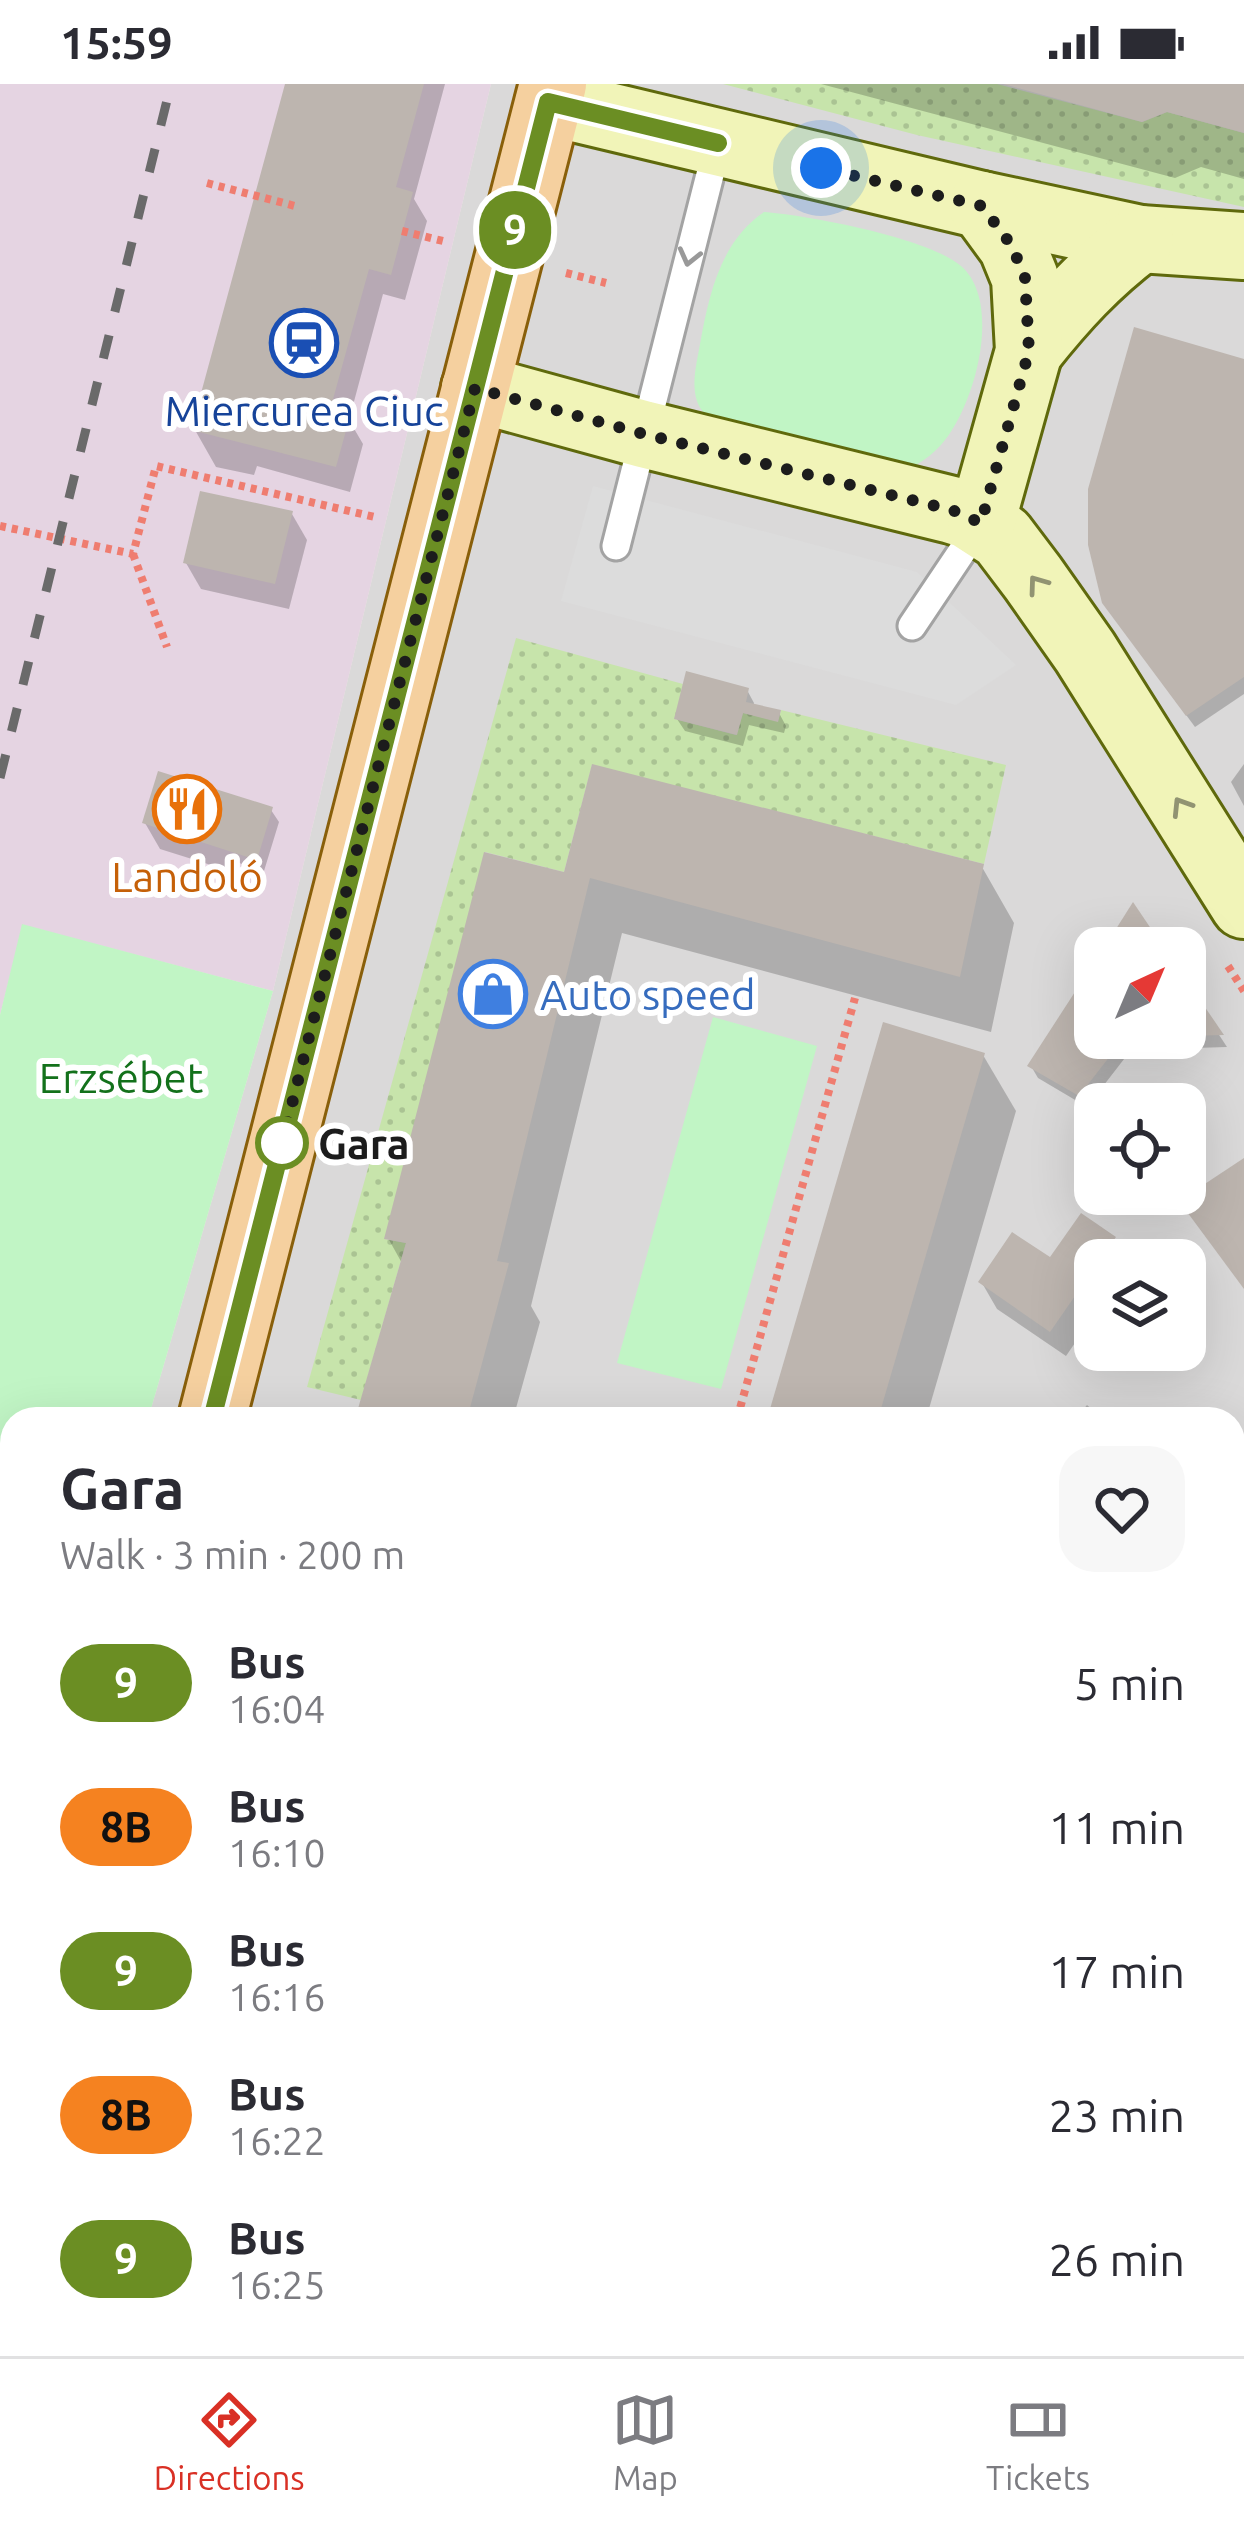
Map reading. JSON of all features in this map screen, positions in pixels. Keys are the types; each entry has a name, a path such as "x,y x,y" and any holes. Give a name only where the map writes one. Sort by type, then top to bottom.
{"main road":[{"path":"215,1407 551,93"}],"street":[{"path":"551,93 718,143 982,206 1140,239 1244,246"},
{"path":"981,523 1029,351 1025,278 1012,246 982,206"},
{"path":"1029,351 1070,299 1140,239"},
{"path":"475,388 952,510 1002,537 1085,652 1244,905"}],"lane":[{"path":"616,546 718,143"},
{"path":"912,626 981,523"}],"path":[{"path":"206,183 296,206"},
{"path":"167,647 133,554 156,466 439,532"},
{"path":"0,526 133,554"},
{"path":"740,1407 856,998"}],"shaded area":[{"path":"0,84 491,84 273,991 23,925 0,1015"},
{"path":"491,84 1244,84 1244,1407 152,1407 273,991"},
{"path":"593,486 917,572 1016,665 956,705 561,601"}],"green space":[{"path":"723,84 997,84 1142,122 1167,112 1244,133 1244,207 917,135"},
{"path":"764,212 837,223 923,246 961,266 974,283 982,330 973,383 952,429 918,464 893,476 713,424 700,407 695,372 713,289 737,238"},
{"path":"516,638 683,684 675,719 736,735 743,713 778,721 781,710 1006,765 984,864 592,765 564,872 485,852 385,1239 406,1243 361,1400 307,1387"},
{"name":"Erzsébet","path":"22,924 273,991 152,1407 0,1407 0,1015"},
{"path":"713,1017 817,1046 721,1389 617,1363"}],"building":[{"name":"Miercurea Ciuc","path":"285,84 424,84 396,187 413,192 391,275 369,269 330,410 350,416 336,467 191,430"},
{"path":"1003,84 1244,84 1244,133 1167,112 1142,122"},
{"path":"1134,327 1244,359 1244,677 1186,716 1102,603 1088,545 1088,489"},
{"path":"200,491 293,511 275,584 183,563"},
{"path":"686,671 749,688 746,702 781,710 778,722 743,713 737,735 674,719"},
{"path":"592,764 984,864 960,977 590,878 497,1261 509,1263 470,1407 358,1407 406,1243 384,1239 484,852 564,872"},
{"name":"Landoló","path":"158,771 273,807 257,860 142,823"},
{"path":"1133,902 1150,927 1117,927"},
{"path":"1074,993 1074,1059 1108,1059 1089,1083 1074,1083 1074,1093 1027,1066"},
{"path":"1206,1009 1224,1035 1206,1035"},
{"path":"883,1022 985,1053 882,1407 771,1407"},
{"path":"1244,1158 1244,1289 1189,1215 1206,1215 1206,1183"},
{"path":"1080,1215 1116,1237 1074,1239 1074,1297 1050,1332 978,1282 1012,1232 1050,1257"}],"railway":[{"path":"0,778 171,84"}],"bus line":[{"name":"9","path":"215,1407 548,102 718,143"}],"place":[{"name":"Miercurea Ciuc","path":"304,343"},
{"name":"Landoló","path":"187,809"},
{"name":"Auto speed","path":"493,994"},
{"name":"Gara","path":"282,1143"}],"route":[{"path":"282,1143 475,388 952,510 981,523 1029,351 1025,278 1012,246 982,206 821,168"}]}
